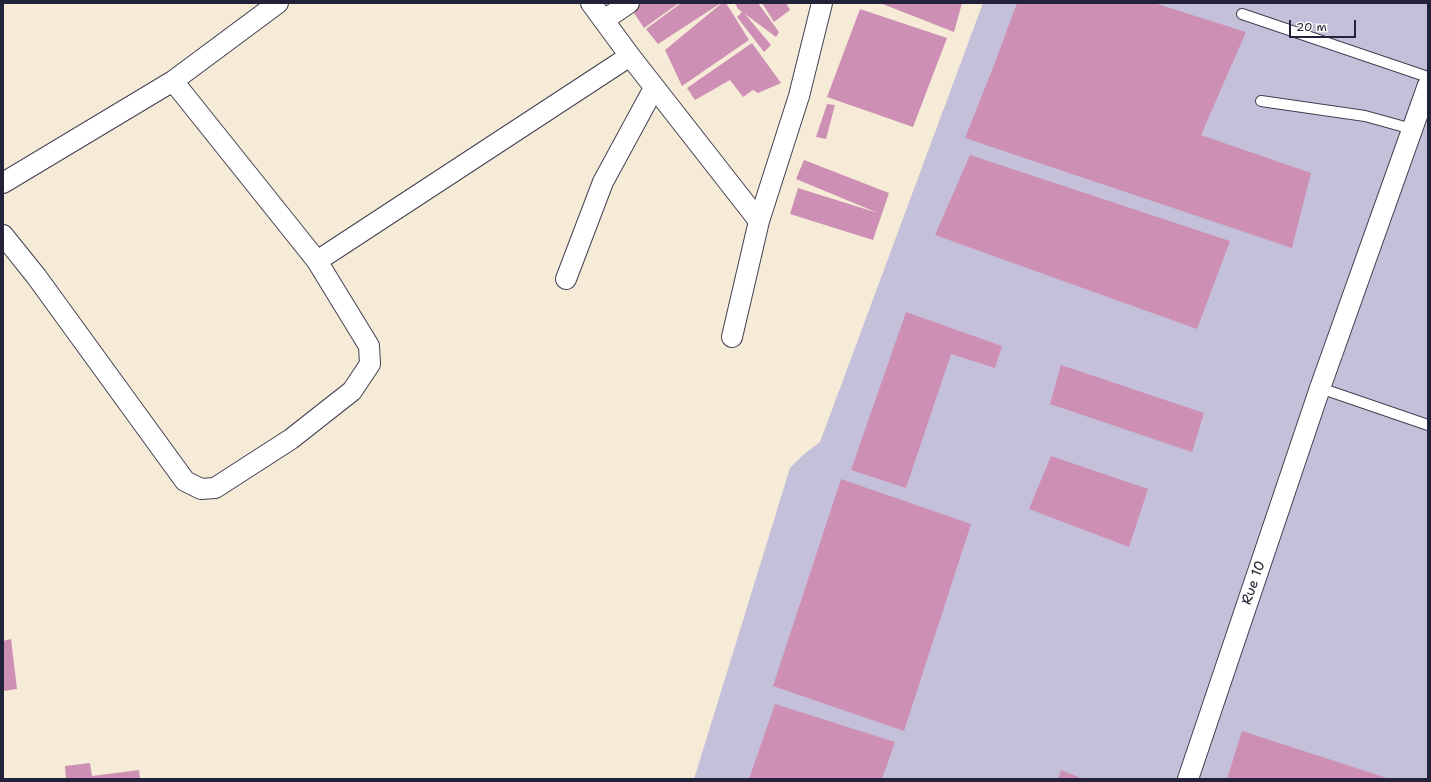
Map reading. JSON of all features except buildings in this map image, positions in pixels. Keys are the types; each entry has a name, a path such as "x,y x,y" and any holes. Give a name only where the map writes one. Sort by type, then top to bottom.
{"street":[{"path":"3,183 173,81 278,3"},
{"path":"591,3 654,88 759,221"},
{"path":"604,20 629,3"},
{"path":"732,337 759,221 799,96 822,3"},
{"path":"318,261 630,56"},
{"path":"3,235 36,276 185,481 201,489 215,488 291,439 352,391 370,364 369,346 318,261 173,81"},
{"name":"Rue 10","path":"1188,779 1320,388 1428,85"},
{"path":"566,279 603,182 654,88"}],"lane":[{"path":"1242,14 1428,77"},
{"path":"1261,100 1365,116 1412,129"},
{"path":"1320,388 1428,425"}],"shaded area":[{"path":"983,3 1428,3 1428,779 694,779 790,468 803,455 820,442"}]}
